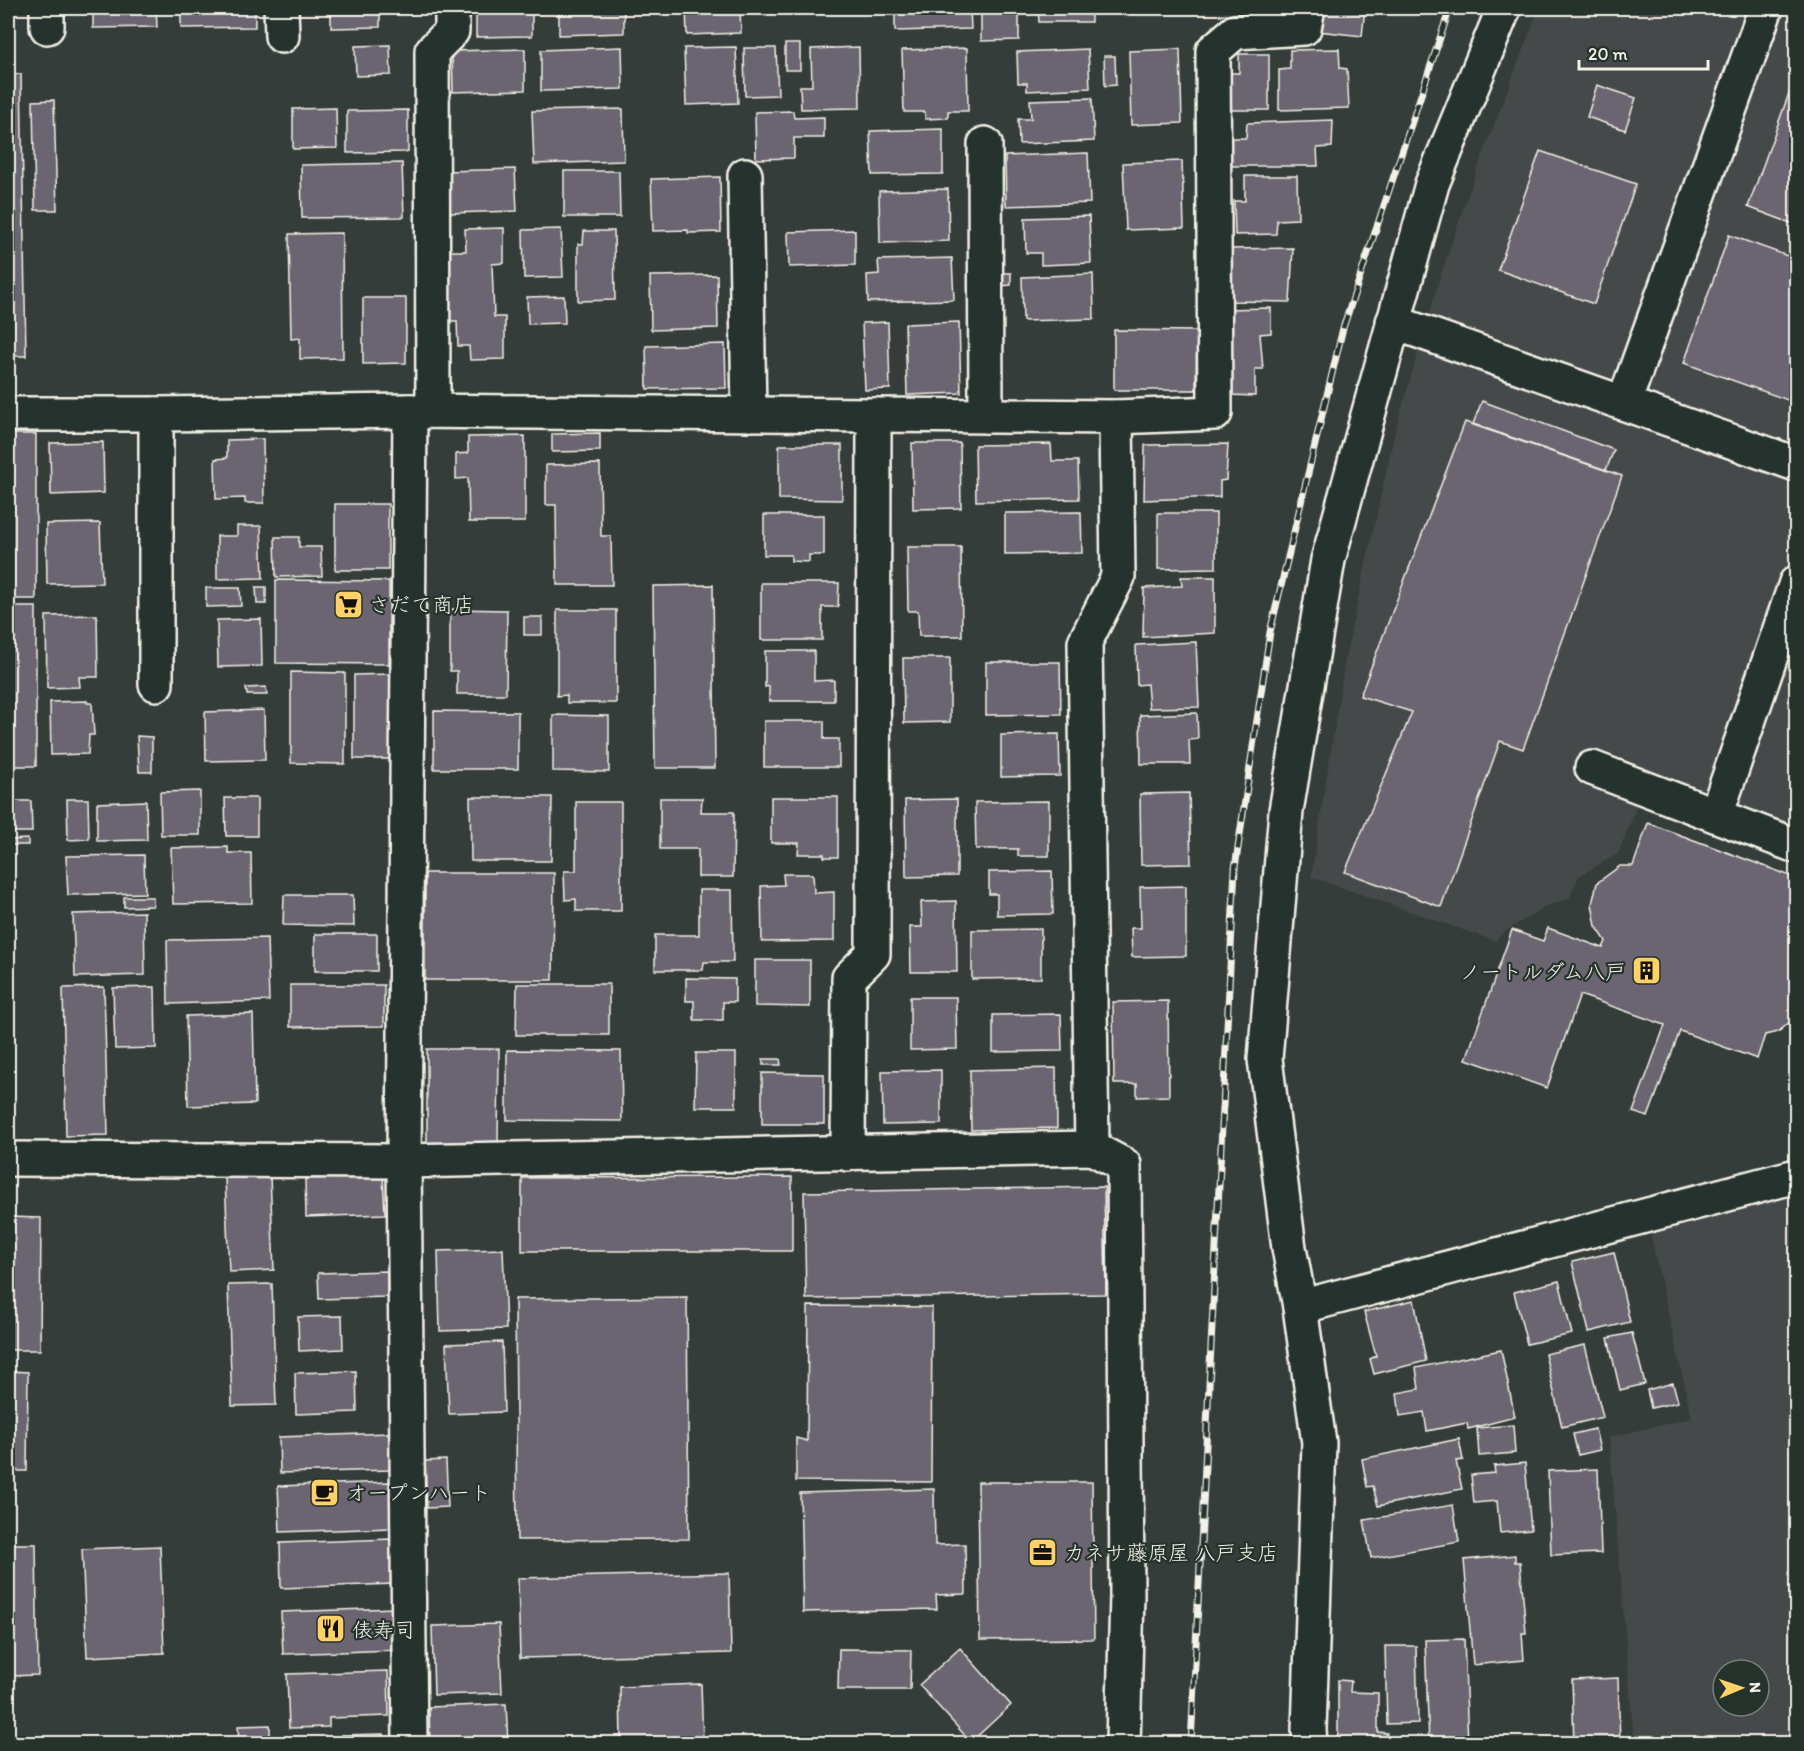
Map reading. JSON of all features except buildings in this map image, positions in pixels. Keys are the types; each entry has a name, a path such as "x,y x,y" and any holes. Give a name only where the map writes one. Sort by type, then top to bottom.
{"street":[{"path":"410,1743 404,1161 422,411 432,51 452,31 452,8"},
{"path":"8,414 422,411 1116,417 1215,413 1213,51 1235,32 1305,28 1308,8"},
{"path":"1310,1743 1319,1443 1300,1307 1289,1248 1265,1059 1286,811 1328,560 1432,184 1504,8"},
{"path":"1624,403 1766,8"},
{"path":"985,144 986,416"},
{"path":"745,175 749,414"},
{"path":"1393,322 1797,464"},
{"path":"156,414 156,684"},
{"path":"848,1154 849,978 873,954 874,415"},
{"path":"1092,1148 1085,642 1118,577 1116,417"},
{"path":"1716,815 1797,583"},
{"path":"1592,768 1797,846"},
{"path":"8,1159 404,1161 1092,1148 1124,1165 1126,1595 1124,1743"},
{"path":"1300,1307 1797,1176"}],"shaded area":[{"path":"1539,8 1796,8 1796,857 1640,798 1618,854 1579,876 1569,899 1549,905 1507,930 1495,941 1311,877 1346,654 1395,431 1442,271 1475,175"},
{"path":"1796,1195 1796,1743 1634,1743 1609,1437 1692,1418 1650,1233"}],"railway":[{"path":"1191,1744 1235,868 1270,632 1343,328 1450,8"}],"place":[{"name":"さだて商店","path":"348,604"},
{"name":"ノートルダム八戸","path":"1647,971"},
{"name":"オープンハート","path":"325,1492"},
{"name":"カネサ藤原屋 八戸支店","path":"1043,1552"},
{"name":"俵寿司","path":"331,1629"}]}
